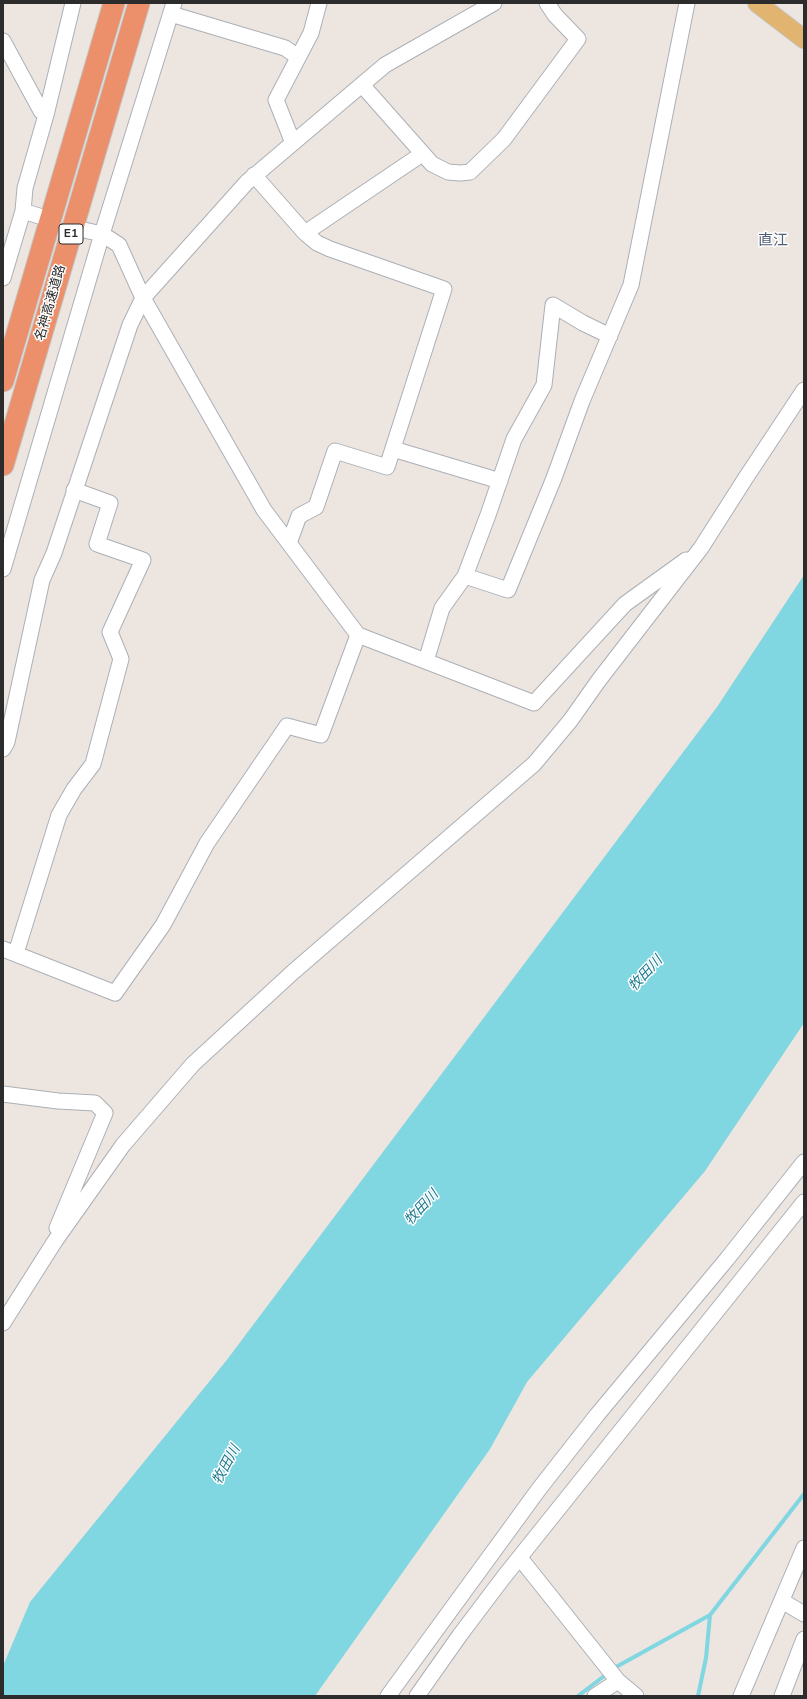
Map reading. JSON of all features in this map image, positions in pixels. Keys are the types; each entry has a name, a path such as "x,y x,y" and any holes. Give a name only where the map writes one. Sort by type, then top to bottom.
{"highway":[{"name":"名神高速道路","path":"3,465 130,32 140,3"},
{"name":"名神高速道路","path":"3,381 113,7"}],"main road":[{"path":"756,3 804,39"}],"street":[{"path":"3,278 23,211 25,188 46,115 73,3"},
{"path":"293,143 276,100 311,33 319,3"},
{"path":"3,749 6,742 42,580 54,553 130,325 143,298 254,175 362,84 385,65 494,3"},
{"path":"362,84 432,164 448,172 470,172 504,139 578,39 554,15 547,3"},
{"path":"465,576 508,590 554,478 582,401 632,285 687,3"},
{"path":"3,569 102,234 172,9 285,48 298,57"},
{"path":"3,41 41,111 46,115"},
{"path":"305,233 422,154"},
{"path":"254,175 305,233 317,243 330,249 444,289 387,467 335,451 316,507 299,516 289,543"},
{"path":"23,211 39,216"},
{"path":"84,230 102,234 119,245 143,298 264,510 358,635 534,703 625,604 701,548"},
{"path":"426,661 442,608 465,576 488,516 514,439 544,384 553,305 583,324 610,336"},
{"path":"3,1323 55,1241 123,1144 193,1064 293,972 534,764 570,721 599,680 701,548 804,390"},
{"path":"393,449 500,481"},
{"path":"74,490 110,503 97,544 143,560 110,632 121,659 93,764 74,789 59,815 9,951 115,993 163,925 207,843 287,726 321,735 358,635"},
{"path":"3,1094 58,1101 95,1103 105,1113 54,1235 55,1241"},
{"path":"388,1696 539,1489 727,1259 804,1162"},
{"path":"417,1696 503,1578 804,1202"},
{"path":"741,1696 804,1548"},
{"path":"520,1558 618,1681 636,1696"},
{"path":"782,1601 804,1614"},
{"path":"782,1696 804,1639"},
{"path":"595,1696 618,1681"},
{"path":"614,1696 618,1681"}],"water":[{"name":"牧田川","path":"804,575 804,1023 705,1171 527,1382 490,1449 315,1696 3,1696 3,1666 30,1602 226,1361 717,707"}],"waterway":[{"path":"578,1696 616,1667 710,1615 804,1494"},
{"path":"698,1696 706,1658 710,1615"}],"district":[{"name":"直江","path":"773,241"}]}
